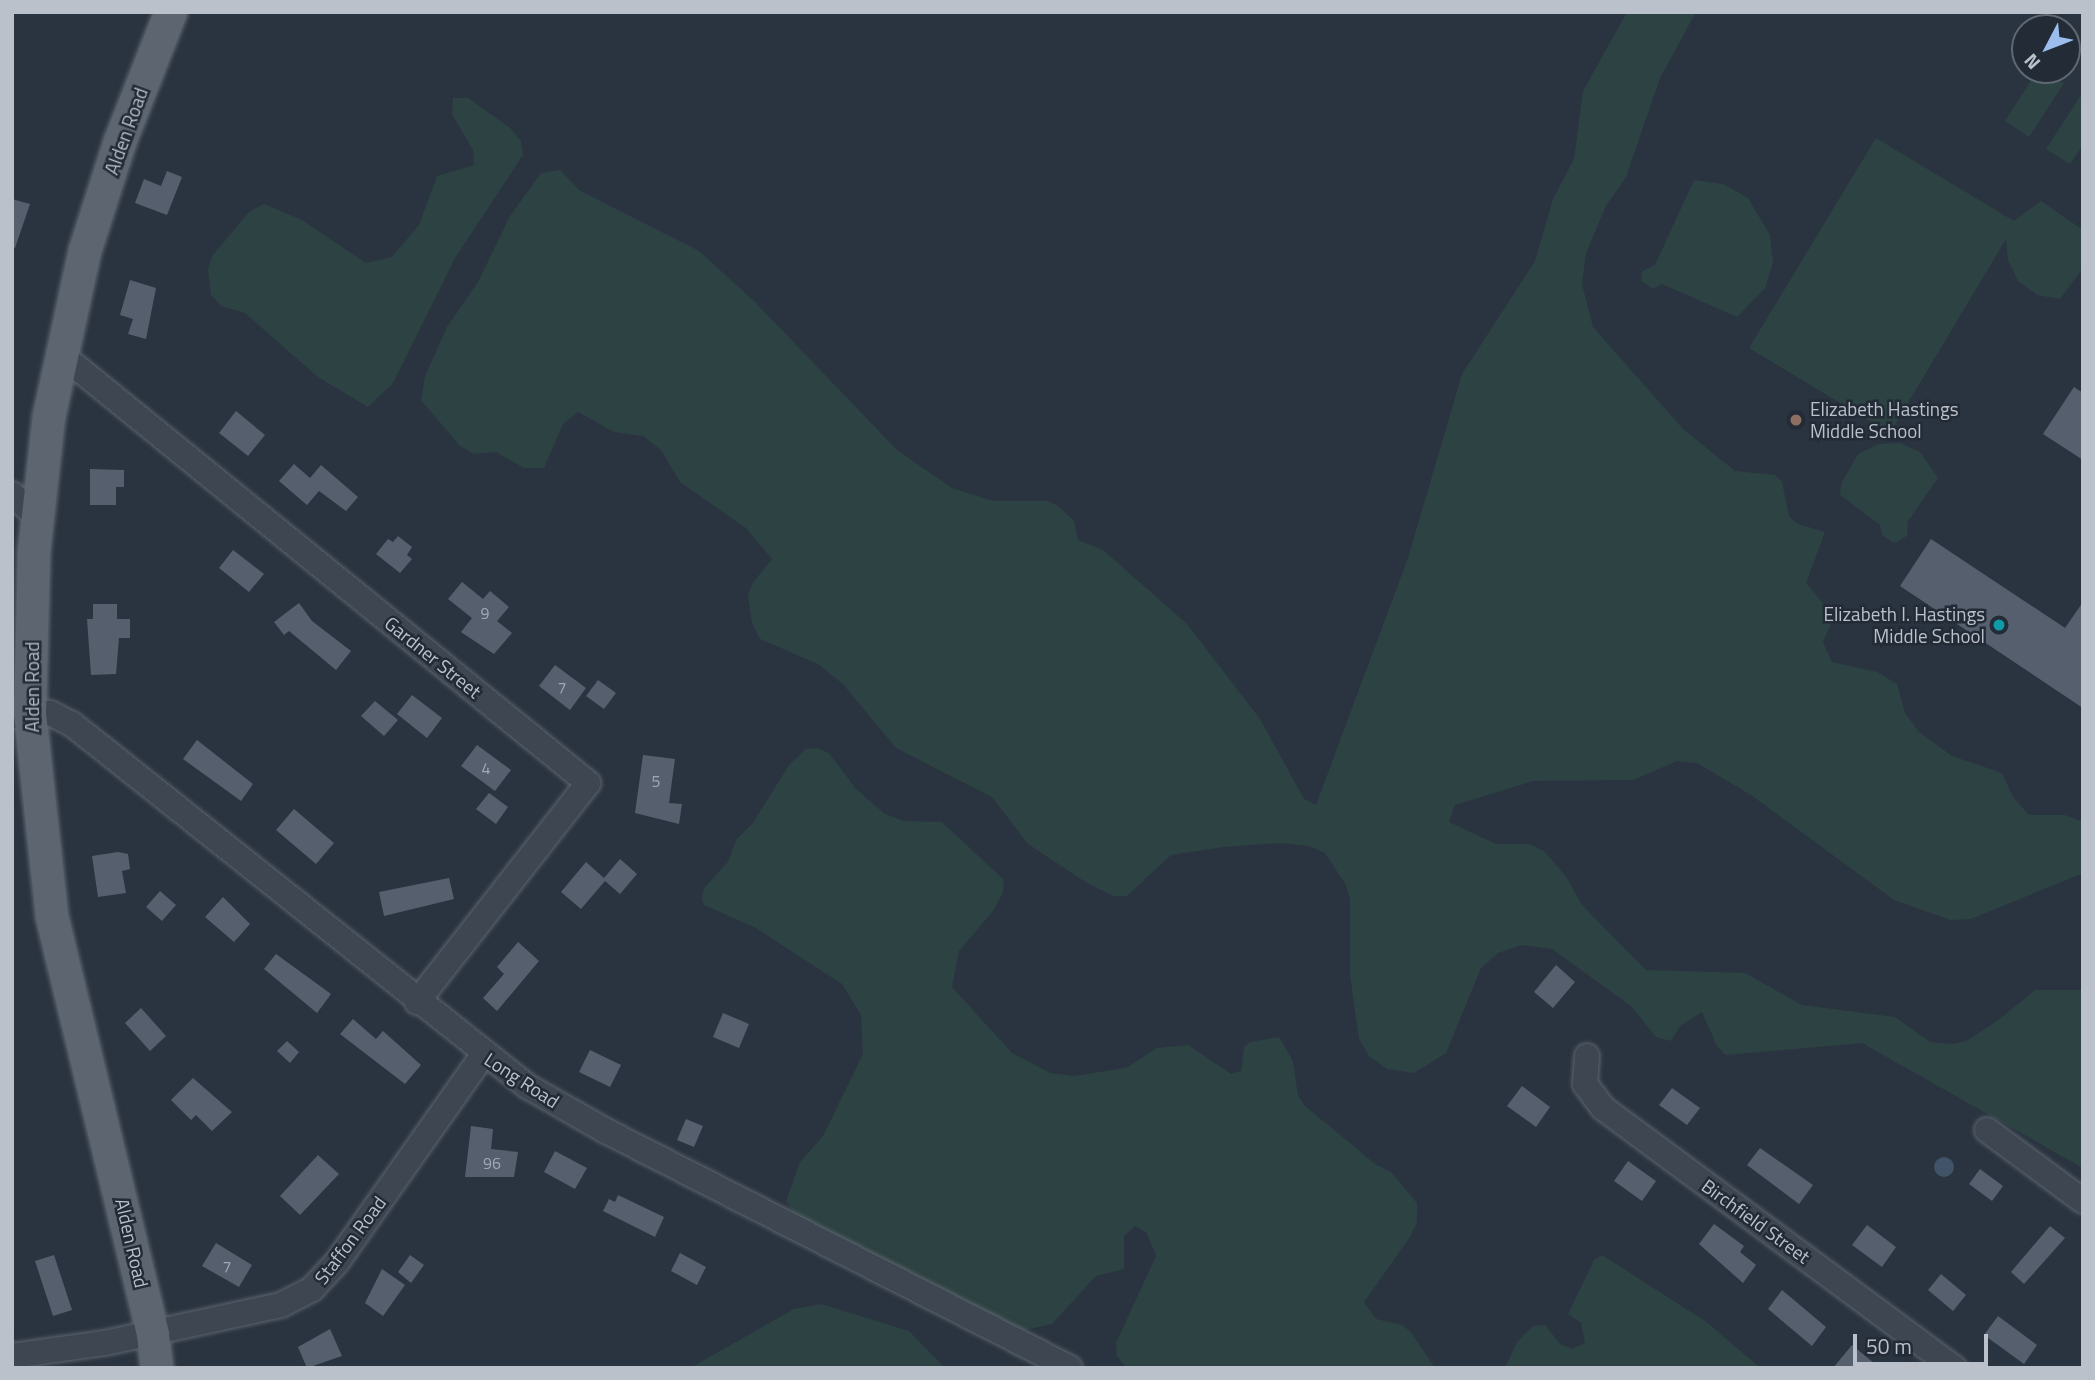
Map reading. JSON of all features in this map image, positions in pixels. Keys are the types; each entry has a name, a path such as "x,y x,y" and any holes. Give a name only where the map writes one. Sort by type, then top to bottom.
{"main road":[{"name":"Alden Road","path":"158,1368 153,1334 52,916 21,715 49,417 85,251 120,142 171,12"}],"street":[{"name":"Gardner Street","path":"63,356 588,783 416,1002"},
{"path":"12,494 38,518"},
{"name":"Long Road","path":"21,715 50,713 72,724 483,1055 604,1130 1070,1368"},
{"name":"Staffon Road","path":"12,1356 153,1334 281,1305 312,1289 337,1262 483,1055"},
{"name":"Birchfield Street","path":"1587,1056 1585,1084 1603,1108 1955,1368"},
{"path":"1987,1130 2083,1201"}],"green space":[{"path":"1627,12 1696,12 1660,78 1626,177 1606,206 1586,253 1582,284 1593,327 1683,429 1735,471 1775,475 1782,482 1789,516 1798,524 1825,532 1806,583 1834,616 1823,642 1832,662 1877,672 1897,684 1905,713 1919,732 1952,756 2002,773 2013,797 2029,815 2065,815 2083,822 2083,873 1971,919 1951,920 1894,900 1751,795 1697,763 1677,761 1633,780 1533,781 1455,805 1449,822 1496,844 1529,844 1544,851 1565,875 1582,905 1646,970 1745,973 1802,1005 1895,1017 1930,1042 1952,1044 1966,1041 1997,1021 2035,990 2083,990 2083,1168 1862,1043 1726,1055 1717,1046 1702,1012 1680,1026 1671,1041 1656,1037 1631,1006 1552,949 1522,945 1498,953 1481,968 1446,1053 1414,1073 1387,1069 1369,1056 1359,1039 1350,975 1350,899 1346,885 1325,853 1309,846 1279,843 1223,847 1171,855 1127,896 1113,896 1087,883 1028,844 992,797 896,748 843,684 818,664 760,639 752,623 748,596 752,584 772,559 746,528 680,482 661,450 643,436 614,432 578,412 563,424 544,468 524,468 496,452 474,454 460,446 421,400 425,376 447,327 478,282 510,216 541,173 560,170 579,190 699,251 755,302 897,450 952,488 993,501 1048,501 1058,506 1074,521 1078,540 1103,550 1187,624 1260,719 1304,799 1316,805 1408,558 1462,374 1535,261 1553,199 1574,159 1583,91"},
{"path":"2029,84 2063,84 2029,137 2005,121"},
{"path":"2081,95 2083,145 2070,164 2046,149"},
{"path":"453,98 468,98 510,128 521,141 523,155 455,258 393,383 368,407 318,377 245,313 221,306 211,295 208,269 212,256 249,212 264,204 302,220 366,263 392,257 419,225 437,176 474,165 473,150 452,114"},
{"path":"1876,138 2014,221 2041,201 2083,230 2083,268 2060,299 2037,295 2018,281 2008,260 2006,239 1890,433 1749,348"},
{"path":"1694,180 1723,184 1748,198 1770,235 1773,262 1765,288 1737,317 1662,284 1653,289 1641,281 1642,271 1655,265"},
{"path":"1900,443 1920,452 1938,478 1908,521 1907,536 1894,543 1882,535 1880,525 1840,495 1841,484 1858,454 1879,444"},
{"path":"817,748 829,753 856,789 885,814 904,821 942,822 1004,880 1003,892 993,911 959,951 952,987 1012,1053 1050,1073 1074,1076 1126,1068 1157,1048 1188,1045 1231,1074 1241,1071 1244,1047 1250,1042 1279,1037 1293,1061 1298,1096 1305,1106 1375,1164 1391,1172 1417,1203 1417,1222 1410,1237 1364,1302 1376,1319 1402,1325 1411,1332 1435,1368 1126,1368 1117,1356 1116,1343 1156,1256 1147,1233 1135,1226 1124,1236 1124,1269 1096,1276 1052,1324 1025,1330 961,1311 801,1224 786,1201 800,1162 823,1136 863,1054 861,1015 842,984 756,928 704,905 702,899 704,888 728,862 736,840 753,823 789,765 806,749"},
{"path":"1602,1255 1708,1323 1760,1368 1505,1368 1517,1342 1533,1326 1545,1325 1560,1344 1572,1349 1585,1343 1581,1323 1568,1314 1594,1260"},
{"path":"821,1304 909,1331 945,1368 690,1368 794,1309"}],"water":[{"path":"1944,1157 1951,1160 1954,1167 1951,1174 1944,1177 1937,1174 1934,1167 1937,1160"}],"building":[{"path":"167,171 182,177 167,215 135,203 144,179 161,186"},
{"path":"12,199 30,204 15,248 12,248"},
{"path":"130,280 156,288 146,339 128,334 133,319 120,315"},
{"path":"2074,387 2083,393 2083,460 2043,434"},
{"path":"236,411 265,435 248,456 219,433"},
{"path":"294,464 310,478 321,465 358,497 346,511 319,491 307,505 279,481"},
{"path":"90,469 124,470 124,487 116,487 116,505 90,505"},
{"path":"398,536 412,547 407,555 412,559 400,573 376,554 388,539 393,542"},
{"name":"Elizabeth I. Hastings Middle School","path":"1931,539 2065,628 2083,602 2083,708 1900,586"},
{"path":"233,550 264,574 249,592 219,568"},
{"path":"462,582 483,599 490,591 509,607 497,621 512,633 494,654 461,632 472,618 448,599"},
{"path":"299,603 312,621 351,651 336,670 289,631 284,635 274,622"},
{"path":"93,604 117,604 117,619 130,619 130,638 119,638 116,674 91,675 87,619 93,619"},
{"path":"555,665 586,688 570,710 539,686"},
{"path":"598,680 616,693 604,709 586,696"},
{"path":"412,695 442,718 427,738 397,714"},
{"path":"375,701 398,720 384,736 361,716"},
{"path":"197,740 253,784 241,801 183,759"},
{"path":"477,745 511,770 495,791 461,766"},
{"path":"643,755 675,759 669,803 682,804 679,824 635,813"},
{"path":"489,793 508,807 496,824 476,809"},
{"path":"294,809 334,843 316,864 276,830"},
{"path":"118,852 128,854 130,869 122,871 126,893 98,897 92,856"},
{"path":"620,859 637,874 620,894 605,881 581,909 561,892 586,862 604,878"},
{"path":"449,878 454,899 384,916 379,892"},
{"path":"160,891 176,905 162,921 146,907"},
{"path":"223,897 250,924 234,942 205,917"},
{"path":"518,942 539,961 497,1011 483,998 504,974 497,967"},
{"path":"276,954 331,994 317,1013 264,969"},
{"path":"1556,965 1575,982 1553,1008 1534,992"},
{"path":"141,1008 166,1036 150,1051 125,1023"},
{"path":"723,1013 749,1024 739,1048 713,1037"},
{"path":"353,1019 376,1039 383,1031 421,1065 405,1084 340,1034"},
{"path":"287,1041 299,1052 290,1063 277,1051"},
{"path":"590,1050 621,1065 610,1087 579,1072"},
{"path":"193,1078 232,1112 212,1131 196,1115 191,1120 171,1100"},
{"path":"1522,1086 1550,1107 1536,1127 1507,1106"},
{"path":"1672,1088 1700,1108 1687,1125 1659,1105"},
{"path":"686,1119 703,1126 694,1147 677,1140"},
{"path":"471,1126 493,1129 491,1149 518,1152 514,1177 465,1177"},
{"path":"1760,1148 1813,1185 1799,1204 1747,1165"},
{"path":"555,1151 587,1168 575,1189 544,1172"},
{"path":"318,1155 339,1174 300,1215 280,1196"},
{"path":"1628,1161 1656,1181 1642,1201 1614,1181"},
{"path":"1980,1169 2003,1186 1992,1201 1969,1184"},
{"path":"618,1195 664,1217 655,1237 603,1211 609,1199 615,1202"},
{"path":"1714,1224 1744,1246 1740,1252 1756,1265 1743,1283 1699,1244"},
{"path":"1867,1225 1896,1247 1882,1267 1852,1245"},
{"path":"2050,1226 2065,1238 2024,1284 2011,1272"},
{"path":"216,1243 252,1265 239,1287 202,1266"},
{"path":"680,1253 706,1267 697,1285 671,1271"},
{"path":"54,1255 72,1310 53,1316 35,1261"},
{"path":"410,1255 424,1265 411,1283 398,1272"},
{"path":"382,1269 405,1285 383,1316 365,1303"},
{"path":"1941,1274 1966,1295 1953,1311 1928,1290"},
{"path":"1782,1290 1826,1327 1812,1346 1768,1309"},
{"path":"1998,1316 2037,1345 2024,1364 1984,1335"},
{"path":"330,1329 342,1356 307,1368 298,1347"},
{"path":"1852,1345 1880,1368 1833,1368"}],"place":[{"name":"Elizabeth Hastings Middle School","path":"1796,420"},
{"name":"Elizabeth I. Hastings Middle School","path":"1999,625"}]}
